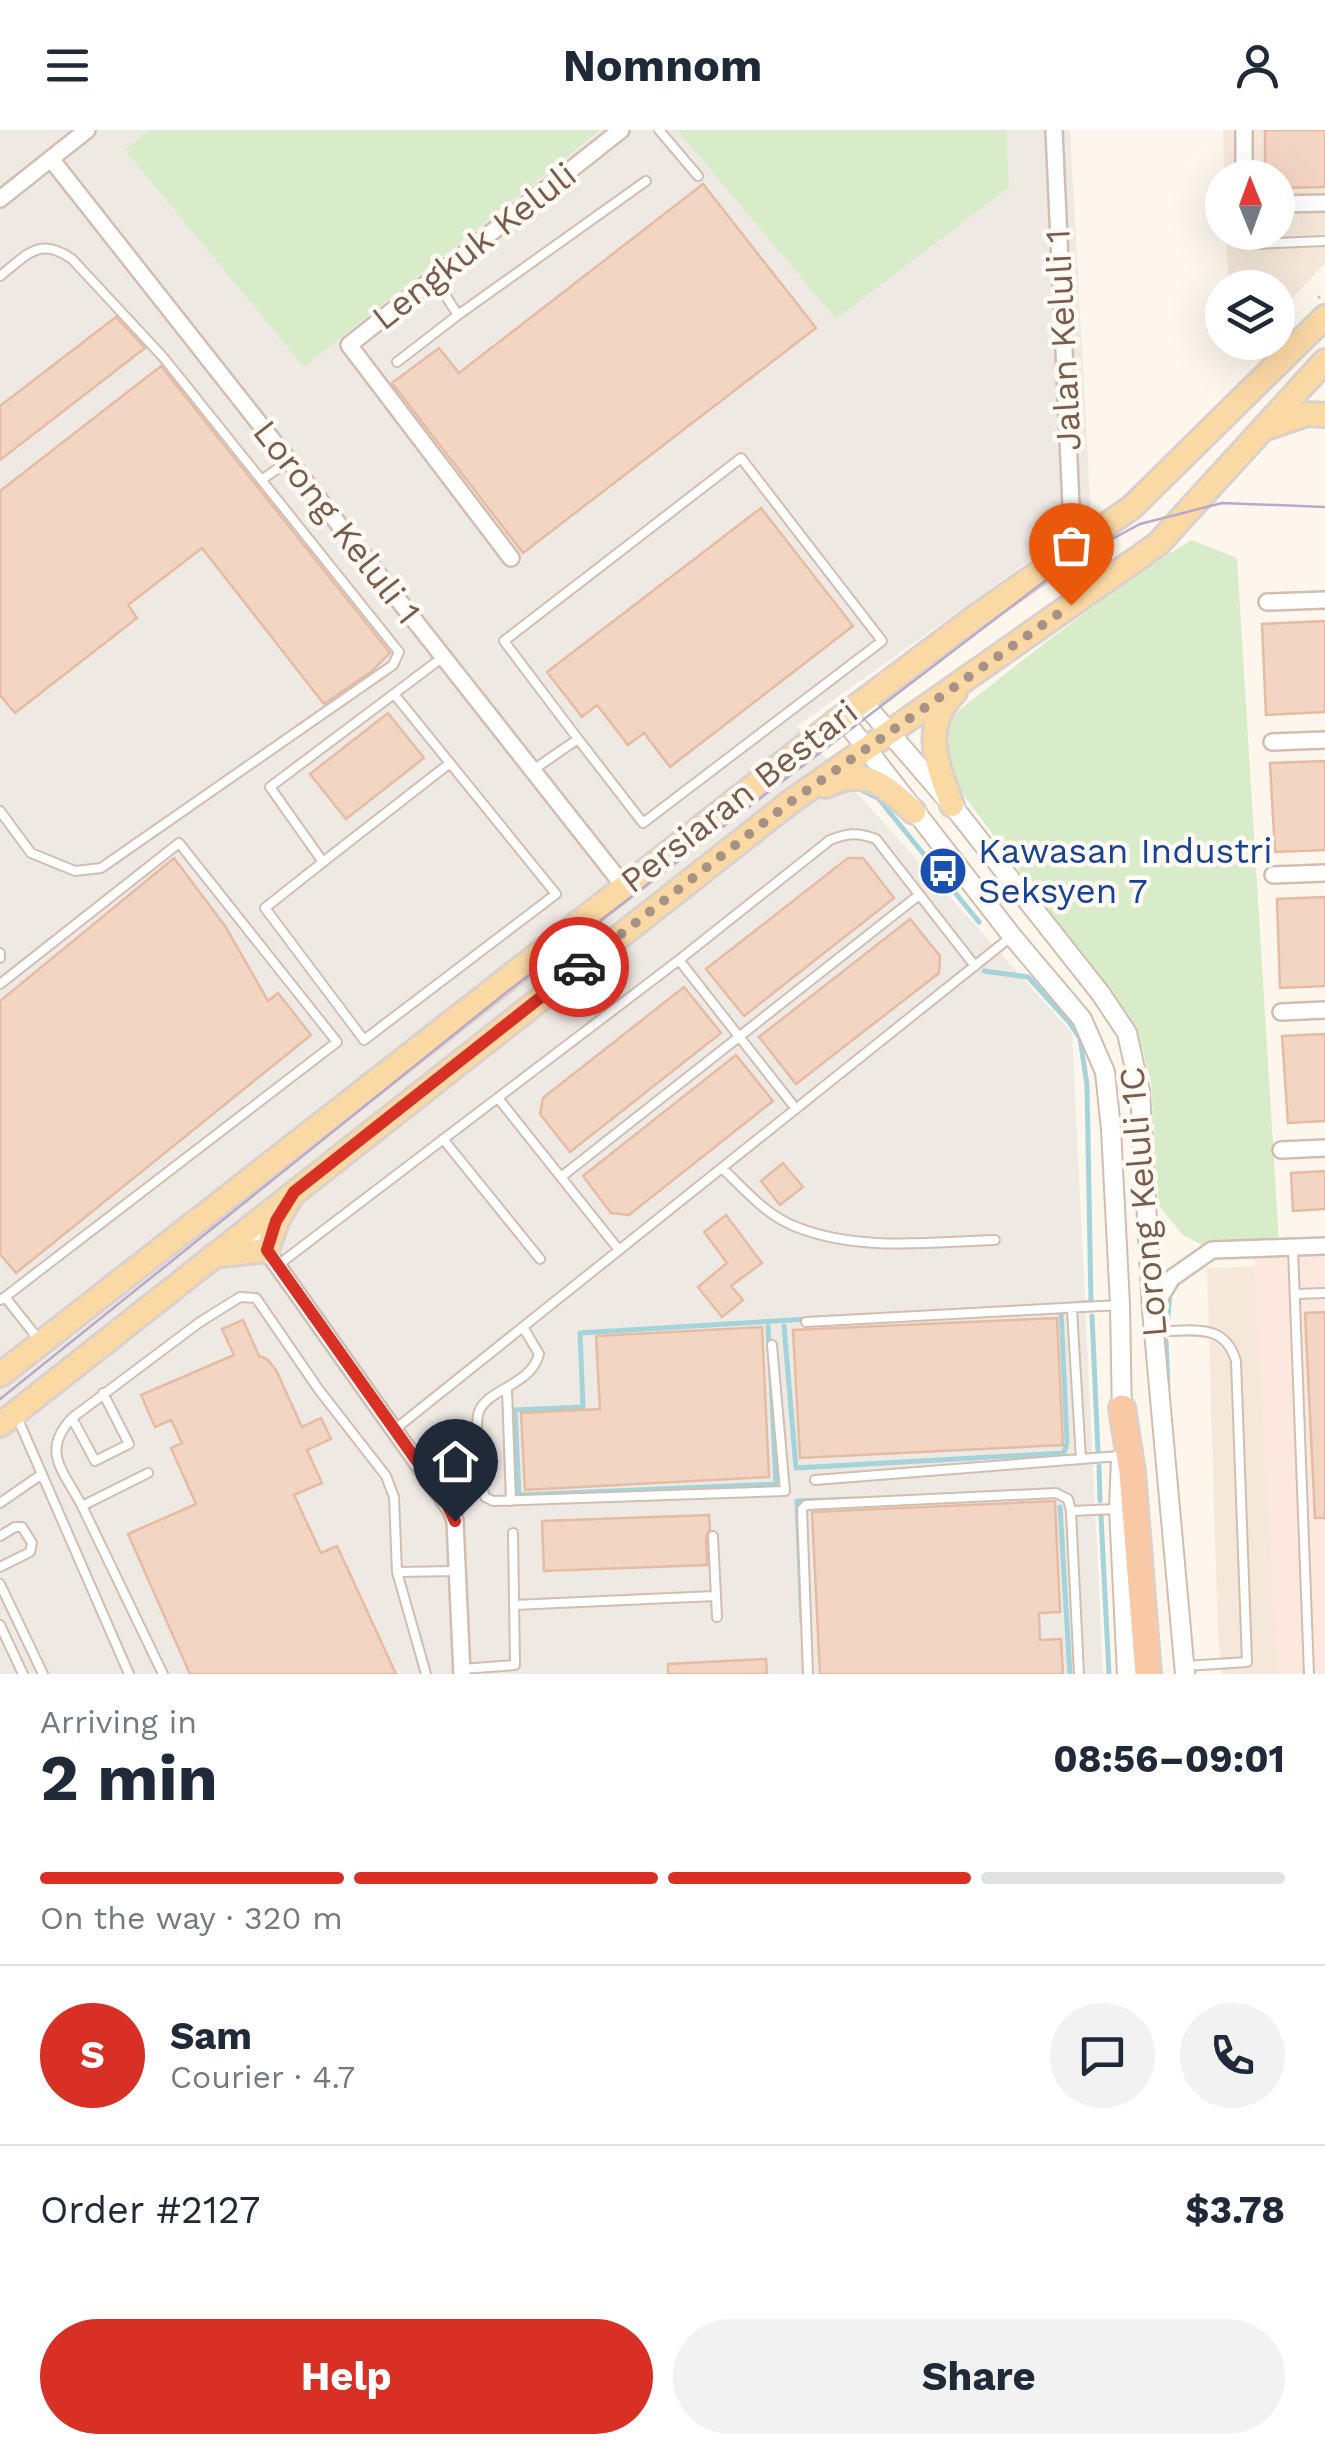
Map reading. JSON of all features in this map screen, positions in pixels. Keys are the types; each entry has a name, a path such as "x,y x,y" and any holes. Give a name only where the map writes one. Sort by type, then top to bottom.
{"highway":[{"path":"1122,1408 1132,1472 1148,1674"}],"main road":[{"name":"Persiaran Bestari","path":"0,1375 862,701 1132,507 1325,317"},
{"path":"1207,433 1244,412 1294,368 1310,360 1325,360 1325,340"},
{"name":"Persiaran Bestari","path":"8,1419 789,803 1158,544 1325,360"},
{"path":"1259,431 1307,414 1325,415"},
{"path":"952,806 933,752 934,724 945,702 984,666"},
{"path":"789,803 837,780 864,777 883,784 914,812"},
{"path":"214,1256 272,1258 276,1221 294,1192"}],"street":[{"path":"0,199 87,130"},
{"name":"Lengkuk Keluli","path":"511,558 349,345 622,130"},
{"name":"Jalan Keluli 1","path":"1054,130 1073,549"},
{"path":"1244,130 1244,160"},
{"name":"Lorong Keluli 1","path":"51,158 623,885"},
{"path":"1295,203 1325,202"},
{"path":"1266,602 1325,600"},
{"name":"Lorong Keluli 1C","path":"862,701 952,806 1101,994 1126,1033 1140,1091 1152,1310 1185,1670"},
{"name":"Lorong Keluli 1C","path":"842,717 1012,936 1082,1019 1105,1072 1120,1304 1119,1508 1128,1674"},
{"path":"1272,742 1325,740"},
{"path":"1273,875 1325,873"},
{"path":"1281,1012 1325,1010"},
{"path":"1281,1150 1325,1148"},
{"path":"250,1227 451,1510 455,1521 462,1672"},
{"path":"1152,1310 1172,1278 1212,1250 1325,1246"}],"lane":[{"path":"660,130 698,176"},
{"path":"397,362 646,181"},
{"path":"1295,242 1325,241"},
{"path":"0,276 34,249 56,248 72,259 162,357 399,652 392,664 102,868 75,870 31,853 0,811"},
{"path":"434,278 458,315"},
{"path":"742,458 882,641 643,823 578,739 504,641 742,458"},
{"path":"261,480 289,460"},
{"path":"323,862 270,787 444,657"},
{"path":"394,694 450,763 556,894 364,1040 265,908 450,763"},
{"path":"533,770 578,739"},
{"path":"272,1258 444,1139 830,840 860,833 876,838 975,966"},
{"path":"0,984 179,844 338,1042 2,1298 40,1342"},
{"path":"560,1177 920,895"},
{"path":"394,1430 1012,936"},
{"path":"679,960 796,1109"},
{"path":"498,1098 619,1250"},
{"path":"444,1139 540,1259"},
{"path":"722,1168 767,1210 794,1226 830,1236 878,1242 995,1240"},
{"path":"1293,1247 1294,1294 1302,1348 1309,1674"},
{"path":"1294,1294 1325,1293"},
{"path":"163,1674 55,1453 56,1438 72,1418 103,1393 213,1314 240,1298 256,1298 319,1390 386,1476 394,1497 397,1572 426,1674"},
{"path":"806,1322 1072,1310 1120,1304"},
{"path":"1072,1310 1081,1459"},
{"path":"523,1327 539,1354 536,1365 483,1404 478,1415 485,1497 511,1501 785,1490 772,1344"},
{"path":"1154,1331 1220,1334 1229,1340 1236,1361 1247,1662 1185,1670"},
{"path":"507,1389 511,1501"},
{"path":"72,1418 95,1461 129,1444 103,1393"},
{"path":"8,1419 42,1474 130,1674"},
{"path":"815,1480 1122,1456"},
{"path":"82,1506 148,1473"},
{"path":"0,1502 42,1474"},
{"path":"808,1674 802,1509 806,1505 1056,1493 1068,1499 1071,1511 1079,1674"},
{"path":"1071,1511 1119,1508"},
{"path":"0,1536 11,1528 22,1527 32,1547 30,1552 0,1568"},
{"path":"71,1542 94,1532"},
{"path":"462,1672 514,1665 513,1533"},
{"path":"713,1536 717,1616"},
{"path":"397,1572 458,1571"},
{"path":"0,1584 44,1674"},
{"path":"514,1605 716,1596"},
{"path":"0,1625 23,1674"}],"shaded area":[{"path":"0,130 1070,130 1091,517 797,726 1072,1033 1103,1674 0,1674"},
{"path":"1223,130 1325,130 1325,263 1295,296 1295,270 1228,270 1227,250 1295,250 1295,160 1224,160"},
{"path":"1325,1256 1325,1674 1278,1674 1254,1259"},
{"path":"1325,1265 1325,1674 1222,1674 1207,1268"}],"green space":[{"path":"149,130 600,130 304,367 125,150"},
{"path":"677,130 1006,130 1009,187 836,319"},
{"path":"1191,540 1237,558 1279,1242 1204,1246 1183,1235 1158,1205 1151,1081 1138,1034 950,776 946,755 947,730 963,707 1103,600"}],"building":[{"path":"1265,130 1325,130 1325,187 1295,188 1295,160 1265,160"},
{"path":"703,184 816,328 523,553 392,383 439,348 459,373"},
{"path":"116,317 145,348 0,460 0,406"},
{"path":"161,366 390,653 372,671 324,704 202,548 128,605 137,618 15,713 0,695 0,491"},
{"path":"761,508 853,626 670,767 644,733 628,745 597,705 582,717 547,672"},
{"path":"1325,621 1325,712 1266,715 1262,624"},
{"path":"388,713 424,758 346,819 310,774"},
{"path":"1325,761 1325,850 1275,852 1270,763"},
{"path":"174,858 225,926 268,1001 278,993 311,1035 16,1273 0,1254 0,1001"},
{"path":"848,858 863,858 894,898 744,1016 706,969"},
{"path":"1325,897 1325,986 1280,988 1277,899"},
{"path":"910,919 940,956 939,973 796,1084 759,1037"},
{"path":"684,987 721,1033 570,1152 540,1114 543,1098"},
{"path":"1325,1034 1325,1121 1288,1123 1282,1036"},
{"path":"736,1055 773,1101 629,1215 611,1213 583,1176"},
{"path":"783,1163 803,1187 780,1205 761,1181"},
{"path":"1325,1171 1325,1209 1293,1211 1291,1173"},
{"path":"726,1215 762,1263 731,1286 743,1300 722,1317 698,1287 727,1263 704,1232"},
{"path":"1325,1312 1325,1518 1315,1518 1305,1313"},
{"path":"1057,1318 1063,1445 800,1458 793,1330"},
{"path":"243,1320 259,1356 276,1370 302,1427 321,1418 331,1439 307,1450 322,1483 294,1495 321,1553 337,1546 396,1674 190,1674 128,1534 196,1504 171,1448 182,1443 171,1420 155,1427 141,1395 234,1355 222,1329"},
{"path":"762,1327 769,1477 525,1490 521,1413 600,1409 596,1336"},
{"path":"1055,1501 1060,1612 1039,1613 1040,1640 1061,1639 1063,1674 820,1674 812,1512"},
{"path":"709,1515 707,1565 544,1571 542,1521"},
{"path":"766,1659 767,1674 668,1674 668,1664"}],"waterway":[{"path":"857,788 878,798 979,922"},
{"path":"984,971 1028,977 1080,1038 1087,1085 1091,1302 1074,1304"},
{"path":"1167,1325 1170,1293"},
{"path":"784,1326 796,1468 1064,1453 1067,1443 1061,1310"},
{"path":"1092,1316 1098,1452"},
{"path":"770,1358 776,1484 519,1495 515,1410 583,1407 580,1333 808,1319"},
{"path":"768,1326 769,1347"},
{"path":"1166,1341 1168,1388"},
{"path":"1099,1466 1100,1501"},
{"path":"802,1622 797,1501 854,1499"},
{"path":"1060,1507 1070,1674"},
{"path":"1101,1516 1109,1674"}],"tram line":[{"path":"0,1399 508,991 1071,561 1140,524 1222,503 1325,507"}],"way so far":[{"path":"579,967 789,803 1071,605"}],"place":[{"name":"Kawasan Industri Seksyen 7","path":"943,871"}],"route":[{"path":"455,1521 446,1502 267,1250 276,1221 294,1192 579,967"}]}
